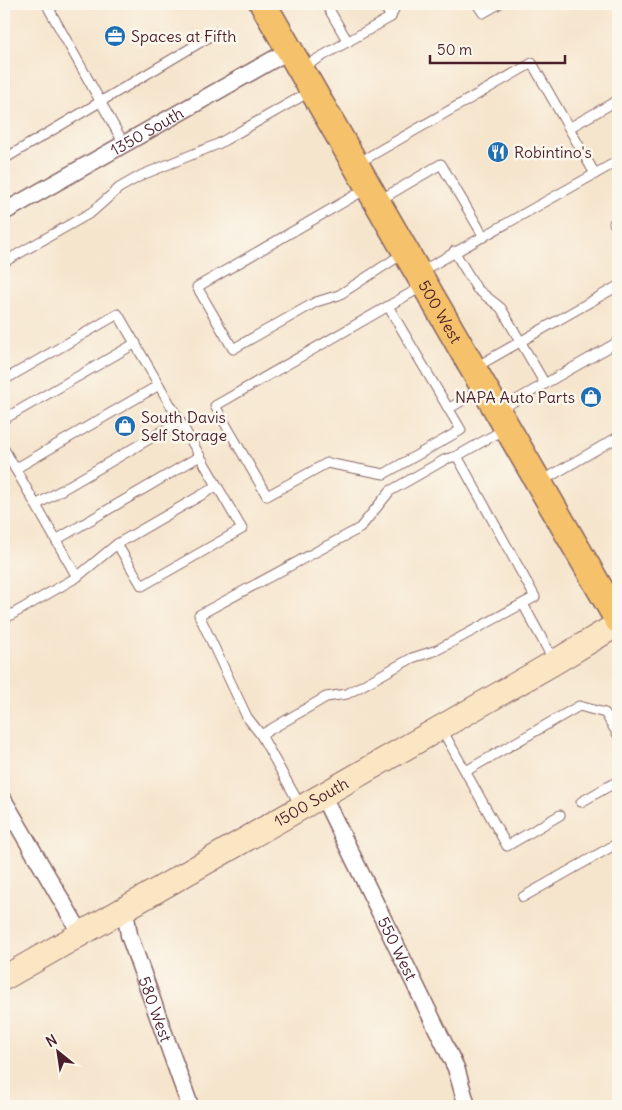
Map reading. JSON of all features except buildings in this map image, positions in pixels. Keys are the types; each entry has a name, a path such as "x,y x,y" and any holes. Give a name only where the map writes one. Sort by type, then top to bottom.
{"main road":[{"name":"500 West","path":"264,4 618,620"}],"street":[{"name":"1350 South","path":"4,210 124,144 301,70"},
{"name":"1500 South","path":"4,978 618,624"},
{"name":"550 West","path":"322,794 456,1068 467,1106"},
{"path":"4,801 80,934"},
{"name":"580 West","path":"124,910 129,935 190,1106"}],"lane":[{"path":"56,4 49,9 124,144"},
{"path":"326,4 348,42"},
{"path":"382,4 391,17"},
{"path":"4,262 92,212 119,188 142,175 218,144 301,70 391,17 396,4"},
{"path":"477,4 482,13 499,4"},
{"path":"4,159 216,33"},
{"path":"356,164 532,62 595,174"},
{"path":"569,128 618,100"},
{"path":"484,237 441,164 373,194 197,287 233,349 316,302 417,270 484,237 618,161"},
{"path":"618,220 614,224 618,229"},
{"path":"454,251 477,289 501,308 545,384"},
{"path":"388,306 461,430 384,474 327,463 267,496 215,406 388,306 417,270"},
{"path":"448,409 479,378 521,341 618,286"},
{"path":"4,380 118,314 242,529 142,586 117,544"},
{"path":"301,807 262,735 247,717 199,615 360,528 390,491 446,459 457,456 545,384 618,342"},
{"path":"4,420 136,343"},
{"path":"15,468 160,385"},
{"path":"36,505 180,421"},
{"path":"539,483 618,437"},
{"path":"4,449 77,577"},
{"path":"56,540 200,456"},
{"path":"262,735 326,697 347,694 412,658 436,650 535,597 457,456"},
{"path":"4,619 77,577 117,544 217,486"},
{"path":"523,604 555,662"},
{"path":"466,771 579,706 605,713 618,735"},
{"path":"440,727 507,846 560,815"},
{"path":"581,802 618,781"},
{"path":"523,897 618,843"}],"place":[{"name":"Spaces at Fifth","path":"115,36"},
{"name":"Robintino's","path":"498,152"},
{"name":"NAPA Auto Parts","path":"591,397"},
{"name":"South Davis Self Storage","path":"125,426"}]}
